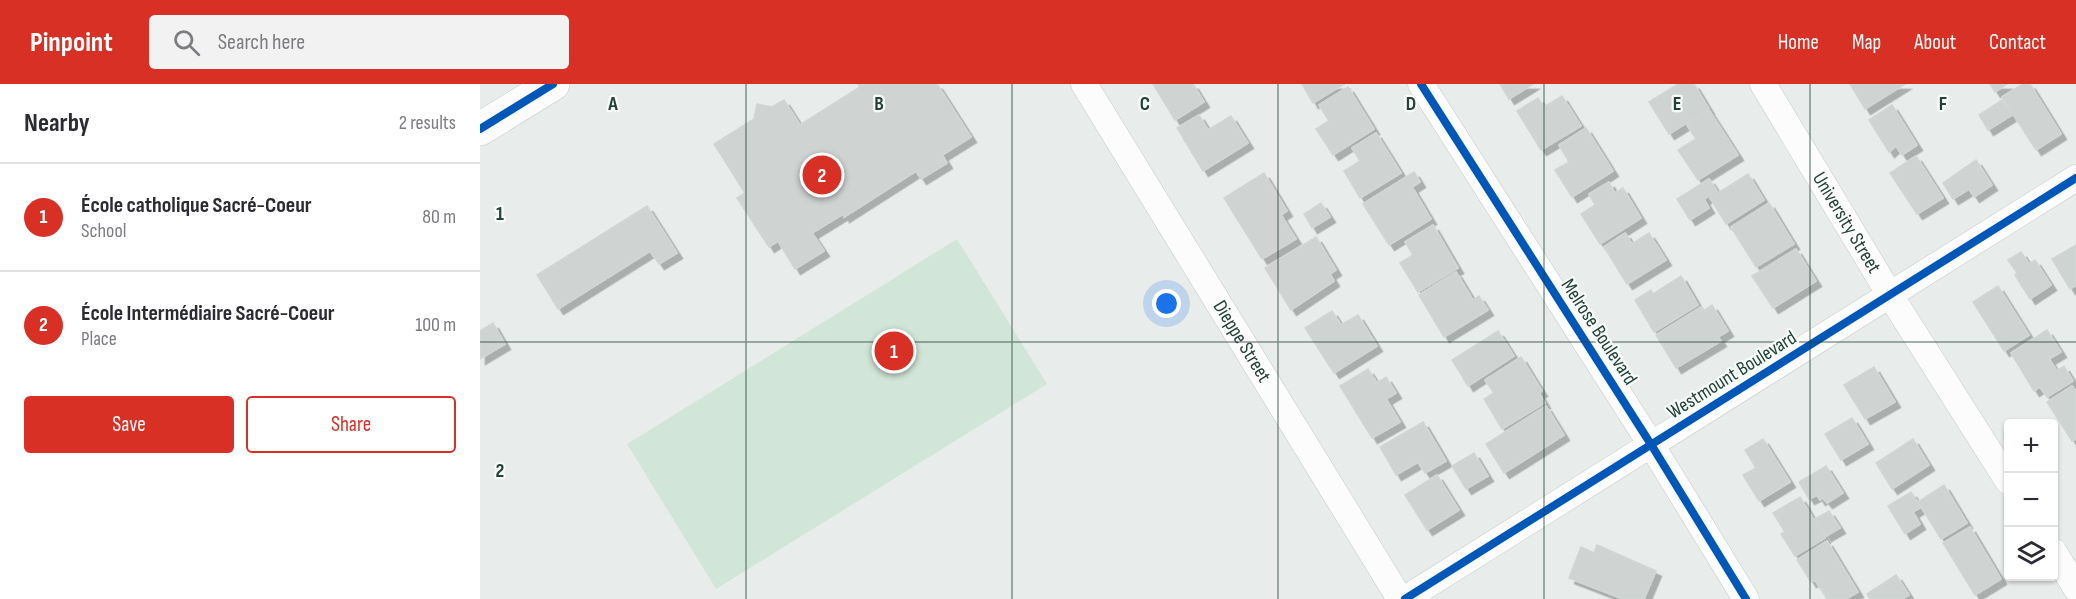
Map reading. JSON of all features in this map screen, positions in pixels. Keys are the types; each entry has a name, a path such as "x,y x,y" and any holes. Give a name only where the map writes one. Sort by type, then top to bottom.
{"main road":[{"path":"480,129 553,84"}],"street":[{"name":"Dieppe Street","path":"1084,84 1400,599"},
{"name":"Melrose Boulevard","path":"1421,84 1652,446 1746,599"},
{"name":"University Street","path":"1763,84 1890,295 2004,476"},
{"name":"Westmount Boulevard","path":"1405,599 2076,178"},
{"path":"2058,559 2076,588"}],"green space":[{"path":"957,239 1047,384 716,589 627,444"}],"building":[{"path":"858,84 937,84 971,137 942,155 947,163 921,179 916,171 844,217 843,214 812,233 824,251 795,269 778,241 769,247 737,198 745,193 714,144 754,119 757,104 772,107 784,100 800,125 860,87"},
{"path":"1153,84 1193,84 1204,102 1175,120"},
{"path":"1302,84 1344,84 1313,103"},
{"path":"1500,84 1533,84 1509,99"},
{"path":"1678,84 1694,84 1709,109 1669,134 1649,102"},
{"path":"1850,84 1905,84 1865,109"},
{"path":"1990,84 2007,84 1995,92"},
{"path":"2023,84 2030,84 2061,134 2036,150 2002,97"},
{"path":"1348,87 1374,129 1333,155 1316,129 1329,121 1319,105"},
{"path":"1562,96 1581,126 1541,150 1517,111 1538,98 1544,107"},
{"path":"2002,100 2012,115 1988,130 1979,115"},
{"path":"1892,105 1917,145 1902,155 1896,146 1889,152 1869,120"},
{"path":"1709,110 1738,155 1698,180 1678,150 1696,139 1687,125"},
{"path":"1199,115 1208,130 1231,116 1248,143 1203,171 1177,128"},
{"path":"1586,128 1613,171 1572,197 1555,170 1569,162 1559,145"},
{"path":"1376,133 1401,173 1360,198 1344,171 1360,161 1352,148"},
{"path":"1916,156 1943,198 1917,214 1890,173"},
{"path":"1976,160 1992,185 1974,197 1969,189 1953,199 1943,183"},
{"path":"1414,172 1420,182 1412,187 1431,219 1389,245 1363,204"},
{"path":"1264,173 1287,211 1281,215 1296,239 1262,259 1224,198"},
{"path":"1748,174 1764,200 1726,224 1710,198"},
{"path":"1709,179 1717,191 1704,199 1709,208 1690,220 1677,199"},
{"path":"1609,182 1615,193 1623,188 1641,218 1600,244 1581,214 1595,205 1589,194"},
{"path":"1321,203 1330,217 1312,228 1304,214"},
{"path":"1769,203 1794,244 1756,267 1731,227"},
{"path":"647,206 677,253 659,264 650,251 558,309 537,275"},
{"path":"1433,225 1458,268 1418,292 1400,263 1413,255 1405,242"},
{"path":"1625,233 1632,244 1649,233 1666,260 1627,284 1604,247"},
{"path":"1316,237 1336,270 1330,274 1334,281 1291,310 1265,268"},
{"path":"2076,245 2076,285 2070,289 2052,259"},
{"path":"1796,249 1816,281 1773,308 1752,276"},
{"path":"2021,252 2029,264 2035,260 2051,285 2030,299 2008,260"},
{"path":"1456,272 1473,300 1479,296 1488,310 1444,337 1419,295"},
{"path":"1681,276 1698,305 1654,332 1635,300 1651,290 1653,294"},
{"path":"1998,286 2029,335 2004,351 1973,302"},
{"path":"1712,305 1728,331 1718,337 1721,341 1676,368 1656,335 1701,307 1703,311"},
{"path":"1332,311 1341,325 1358,315 1377,346 1334,373 1305,328"},
{"path":"493,323 505,344 480,359 480,331"},
{"path":"2047,330 2061,352 2049,359 2057,371 2064,366 2073,381 2047,397 2040,387 2034,391 2011,353"},
{"path":"1498,331 1514,356 1468,386 1452,360"},
{"path":"1521,357 1542,391 1539,393 1545,403 1502,429 1484,399 1494,393 1485,380"},
{"path":"1874,367 1895,402 1865,419 1844,385"},
{"path":"1368,369 1377,383 1386,377 1396,393 1386,399 1400,422 1372,438 1340,386"},
{"path":"2072,386 2076,392 2076,439 2072,441 2047,402"},
{"path":"1546,406 1564,435 1504,473 1486,444"},
{"path":"1852,418 1868,444 1841,460 1825,434"},
{"path":"1423,422 1446,461 1425,473 1418,462 1396,475 1380,447"},
{"path":"1763,439 1790,482 1759,501 1743,475 1756,468 1745,450"},
{"path":"1913,439 1929,465 1892,489 1876,463"},
{"path":"1474,453 1488,476 1466,489 1452,466"},
{"path":"1826,466 1843,493 1827,503 1823,498 1820,500 1817,495 1809,499 1799,482"},
{"path":"1437,475 1459,510 1427,530 1405,495"},
{"path":"1944,485 1967,523 1941,539 1918,502"},
{"path":"1911,492 1921,507 1913,512 1920,524 1905,534 1888,506"},
{"path":"1800,497 1825,538 1795,556 1781,534 1785,532 1773,513"},
{"path":"1829,511 1840,528 1826,536 1815,519"},
{"path":"1970,527 2001,579 1975,595 1943,543"},
{"path":"1827,541 1858,592 1846,599 1827,599 1815,580 1811,582 1797,560"},
{"path":"1597,545 1656,571 1644,599 1623,599 1569,578 1581,547 1594,553"},
{"path":"1896,575 1909,595 1902,599 1870,599 1867,594"}],"cycle path":[{"path":"480,129 553,84"},
{"path":"1421,84 1652,446 1746,599"},
{"path":"1405,599 2076,178"}],"place":[{"name":"École Intermédiaire Sacré-Coeur","path":"822,175"},
{"name":"École catholique Sacré-Coeur","path":"894,351"}]}
